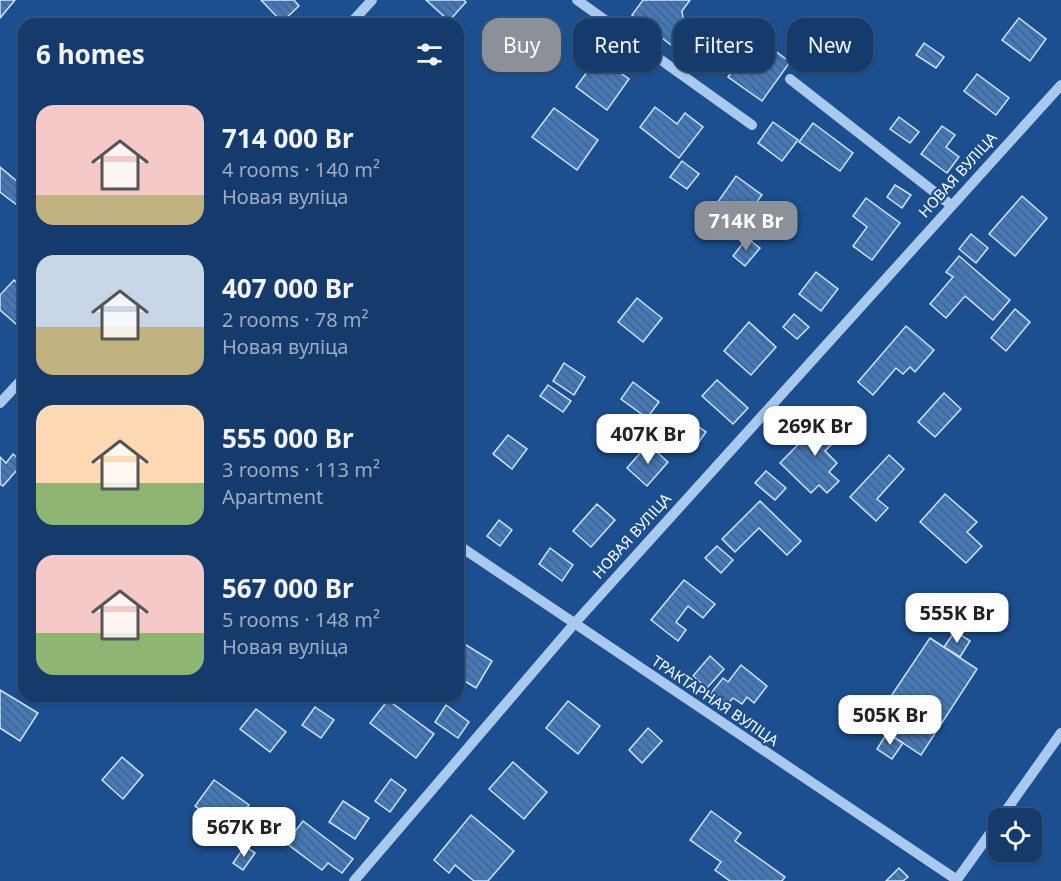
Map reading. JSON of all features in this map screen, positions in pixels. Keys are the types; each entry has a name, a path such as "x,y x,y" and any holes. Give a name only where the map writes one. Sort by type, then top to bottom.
{"street":[{"path":"356,18 372,0"},
{"path":"577,0 752,125"},
{"path":"790,79 951,205"},
{"name":"НОВАЯ ВУЛІЦА","path":"354,881 574,624 1061,85"},
{"path":"0,403 18,384"},
{"name":"ТРАКТАРНАЯ ВУЛІЦА","path":"464,549 957,881"},
{"path":"1008,808 1061,733"},
{"path":"957,881 988,837"}],"building":[{"path":"0,0 15,0 0,18"},
{"path":"261,0 294,0 299,6 286,18 278,18"},
{"path":"426,0 464,0 466,2 452,18 446,18"},
{"path":"643,0 690,0 682,11 683,18 673,18 673,46 661,37 661,18 636,18 632,15"},
{"path":"1019,18 1046,39 1030,61 1002,40"},
{"path":"924,43 944,57 936,68 916,55"},
{"path":"775,51 787,60 787,66 762,101 728,77 732,72 775,72"},
{"path":"587,72 619,72 629,79 607,110 576,87"},
{"path":"977,74 1009,98 996,115 964,91"},
{"path":"655,107 677,124 685,113 703,127 679,158 640,127"},
{"path":"554,108 598,140 577,170 532,137"},
{"path":"899,117 919,132 910,143 890,129"},
{"path":"773,122 798,140 782,161 758,143"},
{"path":"813,123 853,153 840,171 799,142"},
{"path":"942,126 955,135 946,147 959,157 947,173 921,154"},
{"path":"682,161 699,174 687,189 670,177"},
{"path":"0,167 18,182 18,204 0,192"},
{"path":"736,176 762,195 740,224 715,206"},
{"path":"895,185 911,195 902,208 887,197"},
{"path":"1022,196 1047,218 1015,256 989,234"},
{"path":"866,198 900,223 872,260 853,246 867,227 853,216"},
{"path":"971,234 988,248 976,263 959,249"},
{"path":"747,238 760,248 745,266 733,256"},
{"path":"959,256 1010,300 993,320 965,296 946,318 930,304 953,277 946,272"},
{"path":"816,272 838,289 821,311 799,294"},
{"path":"14,280 18,284 18,322 16,324 0,310 0,295"},
{"path":"637,298 662,318 643,342 618,322"},
{"path":"1015,309 1030,322 1006,351 991,338"},
{"path":"794,314 809,327 797,339 783,327"},
{"path":"749,322 776,347 751,375 724,351"},
{"path":"906,326 934,350 915,372 910,367 903,374 896,368 873,395 858,382"},
{"path":"564,363 585,377 574,395 553,381"},
{"path":"717,380 748,408 733,424 702,396"},
{"path":"633,382 659,402 647,418 621,399"},
{"path":"548,385 571,401 563,412 540,396"},
{"path":"944,393 961,409 935,437 918,422"},
{"path":"827,415 844,432 825,451 837,463 829,472 839,481 827,493 819,485 811,493 780,463"},
{"path":"683,416 706,432 694,449 672,432"},
{"path":"508,435 527,449 512,469 493,454"},
{"path":"648,444 668,462 647,486 627,468"},
{"path":"13,454 18,458 18,469 3,486 0,484 0,457 6,463"},
{"path":"889,455 904,469 877,499 888,508 876,521 850,497"},
{"path":"766,471 786,488 775,500 755,483"},
{"path":"945,494 977,522 967,532 982,546 966,563 920,522"},
{"path":"760,501 801,541 787,555 759,528 735,552 722,539"},
{"path":"597,504 615,520 591,547 573,531"},
{"path":"499,520 512,530 500,546 487,536"},
{"path":"717,546 733,560 721,573 705,558"},
{"path":"550,548 573,565 562,581 539,564"},
{"path":"684,580 715,604 703,618 688,606 676,622 686,630 678,641 651,620"},
{"path":"955,631 970,641 960,657 944,647"},
{"path":"930,638 977,669 921,755 873,723"},
{"path":"464,644 492,661 476,688 464,681"},
{"path":"710,656 724,669 707,688 693,676"},
{"path":"741,665 767,686 754,703 747,697 742,704 733,698 727,705 711,693 723,678 728,682"},
{"path":"0,690 38,713 20,741 0,728"},
{"path":"568,701 600,726 578,754 546,728"},
{"path":"386,702 391,702 434,734 416,758 370,723"},
{"path":"446,705 469,722 458,738 435,722"},
{"path":"315,707 334,720 321,738 302,725"},
{"path":"256,709 286,732 270,752 240,729"},
{"path":"648,728 662,741 642,763 629,750"},
{"path":"887,733 903,743 892,759 877,749"},
{"path":"122,757 143,775 123,799 102,780"},
{"path":"513,762 547,792 524,819 489,789"},
{"path":"391,779 406,790 390,812 375,801"},
{"path":"214,780 249,805 229,832 195,806"},
{"path":"343,801 369,818 355,839 329,822"},
{"path":"711,811 741,833 735,841 785,877 782,881 730,881 715,870 721,862 690,840"},
{"path":"471,815 514,851 488,881 474,881 455,865 449,873 434,860"},
{"path":"303,821 353,859 342,873 328,863 322,870 286,843"},
{"path":"245,846 255,853 243,870 233,863"},
{"path":"899,868 908,877 903,881 886,881"}]}
